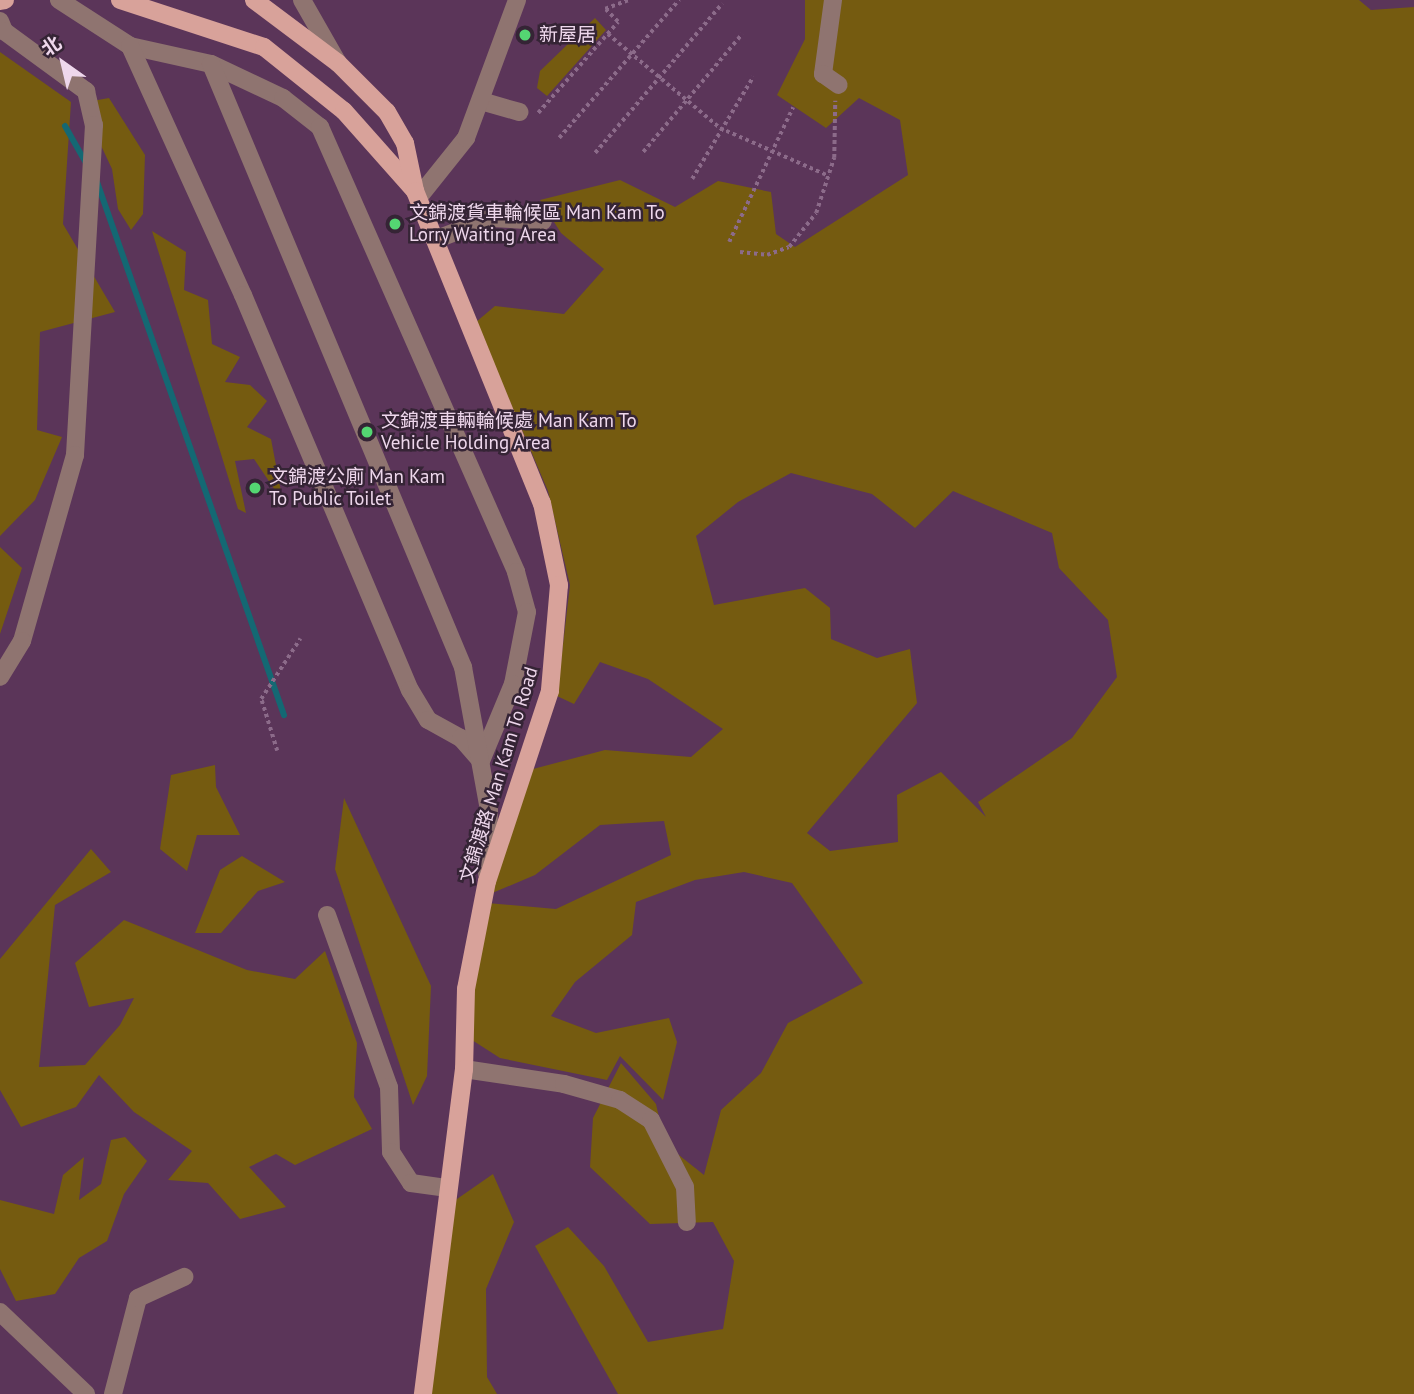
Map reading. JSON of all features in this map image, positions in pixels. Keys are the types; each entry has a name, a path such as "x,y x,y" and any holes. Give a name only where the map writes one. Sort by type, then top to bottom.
{"main road":[{"name":"文錦渡路 Man Kam To Road","path":"120,0 264,47 344,111 416,195"},
{"name":"文錦渡路 Man Kam To Road","path":"254,0 338,63 387,112 405,143 416,195 437,239 542,503 559,585 550,691 487,881 466,989 464,1069 423,1394"}],"street":[{"path":"59,0 130,46 211,64 283,98 320,127 516,572 527,612 513,684 481,761"},
{"name":"文錦渡路 Man Kam To Road","path":"302,0 338,63"},
{"path":"416,195 453,160 481,102 517,0"},
{"path":"833,0 822,58 823,74 837,83"},
{"path":"0,21 4,31 86,91 94,125 75,455 22,641 0,677"},
{"path":"130,46 243,295 410,690 428,720 461,738 481,761"},
{"path":"211,64 463,667 489,810 487,881"},
{"path":"481,102 524,117"},
{"path":"437,239 492,218 542,221"},
{"path":"327,915 389,1087 391,1152 411,1182 448,1188"},
{"path":"464,1069 564,1084 620,1100 651,1120 685,1187 687,1223"},
{"path":"113,1394 138,1298 184,1277"},
{"path":"0,1312 86,1394"}],"path":[{"path":"524,117 618,22 605,9 628,0"},
{"path":"559,138 679,0"},
{"path":"595,153 722,4"},
{"path":"608,34 720,128 829,176"},
{"path":"643,152 743,34"},
{"path":"692,179 720,128 753,77"},
{"path":"740,252 767,254 789,247 816,213 829,176 838,122 837,83"},
{"path":"729,242 793,107"},
{"path":"277,751 261,699 300,639"}],"shaded area":[{"path":"805,0 1359,0 1371,10 1414,7 1414,1394 618,1394 535,1246 568,1227 604,1266 648,1342 723,1329 734,1261 713,1222 650,1224 590,1167 593,1118 621,1063 656,1104 665,1144 704,1175 721,1110 761,1073 788,1023 863,983 792,883 744,872 695,880 636,902 632,935 575,982 551,1016 596,1033 669,1018 677,1042 663,1100 620,1056 607,1080 500,1058 461,1033 476,902 556,909 671,855 664,821 600,825 535,875 490,894 533,769 605,750 691,757 723,729 648,679 600,662 574,704 557,696 570,585 548,491 476,322 495,306 564,314 604,269 561,233 540,200 620,180 675,207 718,181 771,192 776,234 795,247 908,175 900,120 859,98 826,128 777,95 805,39","holes":["791,473 872,494 915,528 953,491 1052,533 1059,568 1108,620 1117,677 1072,738 978,802 986,817 941,772 897,795 898,842 830,851 807,833 917,703 910,649 877,658 831,639 830,608 805,588 714,605 696,536 738,502"]},
{"path":"595,18 606,30 547,96 537,88 540,71"},
{"path":"0,52 71,102 63,224 115,312 40,332 37,430 62,437 35,500 0,536"},
{"path":"109,98 145,155 143,214 131,230 118,209 112,169 81,103"},
{"path":"152,231 186,252 184,290 208,300 212,344 240,357 225,382 250,385 267,401 247,427 271,439 283,502 254,459 235,461 246,513 238,509"},
{"path":"0,547 22,568 0,634"},
{"path":"215,765 216,787 240,835 197,835 187,871 160,849 171,775"},
{"path":"344,798 431,986 427,1076 413,1105 335,869"},
{"path":"91,849 111,872 55,905 39,1067 85,1065 120,1025 134,998 89,1007 75,963 124,920 247,970 295,979 325,951 357,1043 354,1097 372,1129 295,1165 276,1154 249,1167 286,1207 240,1219 208,1183 168,1180 192,1151 134,1112 99,1075 76,1107 21,1127 0,1090 0,959"},
{"path":"242,856 285,882 258,891 221,933 195,933 220,870"},
{"path":"125,1137 147,1161 124,1194 107,1241 79,1258 55,1294 16,1301 0,1269 0,1200 54,1214 63,1175 84,1157 79,1200 101,1184 111,1140"},
{"path":"493,1174 514,1222 486,1289 487,1377 497,1394 424,1394 444,1208"}],"waterway":[{"path":"65,126 86,163"},
{"path":"97,182 284,715"}],"place":[{"name":"新屋居","path":"525,35"},
{"name":"文錦渡貨車輪候區 Man Kam To Lorry Waiting Area","path":"395,224"},
{"name":"文錦渡車輛輪候處 Man Kam To Vehicle Holding Area","path":"367,432"},
{"name":"文錦渡公廁 Man Kam To Public Toilet","path":"255,488"}]}
